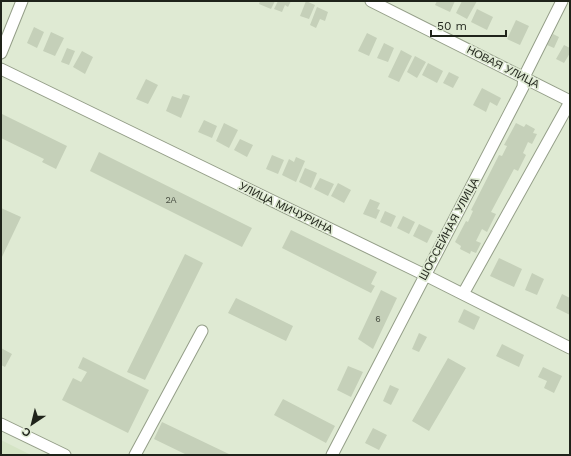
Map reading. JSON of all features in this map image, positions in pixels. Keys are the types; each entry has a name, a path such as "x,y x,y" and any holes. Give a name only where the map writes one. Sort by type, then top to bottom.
{"street":[{"path":"1,53 22,1"},
{"name":"НОВАЯ УЛИЦА","path":"371,1 570,101"},
{"name":"ШОССЕЙНАЯ УЛИЦА","path":"332,455 523,87 524,77 562,1"},
{"name":"УЛИЦА МИЧУРИНА","path":"1,69 464,294 570,348"},
{"path":"464,294 570,101"},
{"path":"135,455 202,331"},
{"path":"1,424 65,455"}],"shaded area":[{"path":"1,440 31,455 1,455"}],"building":[{"path":"260,1 275,1 271,9 259,4"},
{"path":"278,1 291,1 288,7 285,5 282,12 274,9"},
{"path":"306,1 315,5 309,19 300,16"},
{"path":"437,1 455,1 450,12 435,5"},
{"path":"462,1 477,1 467,19 456,13"},
{"path":"317,7 328,12 325,21 320,19 316,28 310,25"},
{"path":"477,9 493,17 487,30 471,22"},
{"path":"516,20 529,26 520,45 507,39"},
{"path":"34,27 44,32 37,48 27,43"},
{"path":"51,32 64,38 55,56 43,51"},
{"path":"367,33 377,38 369,56 358,51"},
{"path":"553,34 559,37 554,48 547,45"},
{"path":"384,43 394,48 388,62 377,58"},
{"path":"564,45 570,48 570,53 564,63 556,59"},
{"path":"67,48 75,51 69,65 61,62"},
{"path":"401,50 412,56 399,82 388,77"},
{"path":"82,51 93,57 85,74 73,67"},
{"path":"415,56 426,62 417,78 407,72"},
{"path":"428,63 443,71 437,83 422,75"},
{"path":"449,72 459,77 453,88 443,83"},
{"path":"146,79 158,85 148,104 136,99"},
{"path":"482,88 501,98 497,106 490,102 486,112 473,105"},
{"path":"183,94 190,96 181,118 166,111 172,96 181,99"},
{"path":"2,114 67,146 56,169 42,162 44,159 1,138"},
{"path":"204,120 217,126 212,138 198,132"},
{"path":"224,123 238,130 229,148 216,141"},
{"path":"516,123 524,127 526,124 535,129 533,133 537,134 532,144 528,142 523,153 526,155 518,171 514,169 491,212 496,214 487,232 482,229 476,241 481,243 476,253 471,251 470,254 460,249 461,246 455,242 466,221 468,222 473,211 471,210 499,155 502,156 507,146 504,145"},
{"path":"240,139 253,145 247,157 234,150"},
{"path":"99,152 252,228 242,247 90,171"},
{"path":"272,155 284,160 278,174 266,169"},
{"path":"296,157 305,161 296,182 282,175 289,159 294,162"},
{"path":"305,168 317,173 311,188 299,182"},
{"path":"320,178 334,184 328,196 314,189"},
{"path":"338,183 351,190 344,203 331,196"},
{"path":"370,199 380,203 377,209 380,210 376,219 363,214"},
{"path":"1,208 21,217 1,259"},
{"path":"385,211 396,216 391,227 380,222"},
{"path":"403,216 415,222 409,234 397,228"},
{"path":"419,224 433,231 427,243 413,236"},
{"path":"291,230 377,272 371,284 375,286 371,293 282,248"},
{"path":"185,254 203,263 145,380 127,372"},
{"path":"499,258 522,269 514,287 490,276"},
{"path":"532,273 544,279 537,295 525,290"},
{"path":"381,290 397,298 373,349 358,339"},
{"path":"562,294 570,298 570,315 556,308"},
{"path":"236,298 293,326 286,341 228,313"},
{"path":"464,309 480,317 474,330 458,322"},
{"path":"419,333 427,337 419,352 412,349"},
{"path":"502,344 524,355 519,367 496,356"},
{"path":"1,348 12,354 5,367 1,365"},
{"path":"83,357 149,390 128,433 62,400 73,378 81,382 87,372 78,368"},
{"path":"448,358 466,368 429,431 412,421"},
{"path":"348,366 363,372 351,397 337,390"},
{"path":"543,367 562,376 554,393 544,388 547,381 538,377"},
{"path":"390,385 399,389 391,405 383,401"},
{"path":"283,399 335,426 326,443 274,415"},
{"path":"162,422 231,455 187,455 154,439"},
{"path":"373,428 387,435 379,450 365,443"}]}
